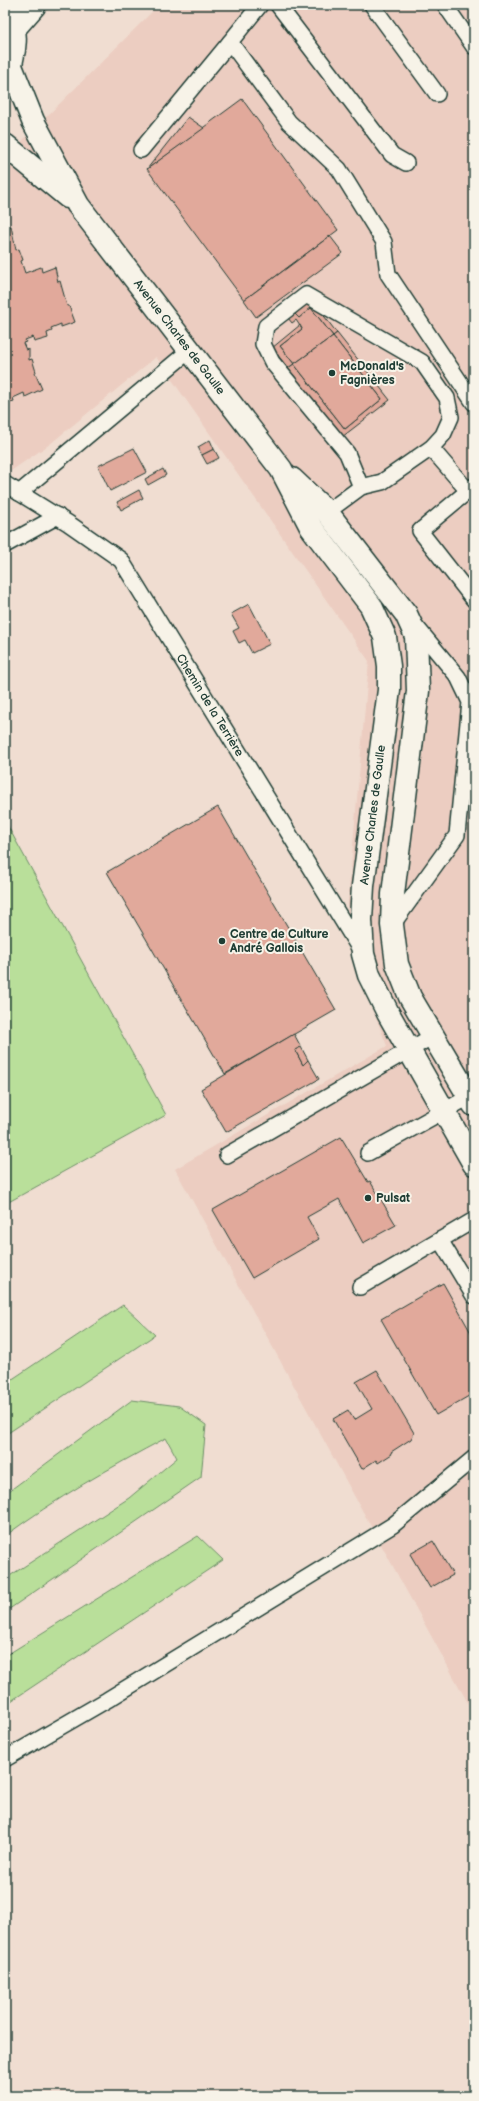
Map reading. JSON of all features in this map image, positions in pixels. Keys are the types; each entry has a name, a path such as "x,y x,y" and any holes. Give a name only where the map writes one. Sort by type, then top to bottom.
{"street":[{"path":"14,28 35,5"},
{"path":"5,6 14,28 15,48 8,72"},
{"name":"Avenue Charles de Gaulle","path":"8,72 78,205 281,469 327,512 406,614 416,636 418,691 393,894 392,925 397,964 410,997 472,1101"},
{"name":"Avenue Charles de Gaulle","path":"5,145 78,205"},
{"name":"Avenue Charles de Gaulle","path":"281,469 311,527 371,606 385,637 389,666 389,690 363,886 361,920 363,954 369,976 474,1164"}],"lane":[{"path":"141,150 260,5"},
{"path":"278,5 392,155 406,163"},
{"path":"372,5 437,94"},
{"path":"445,5 474,47"},
{"path":"230,42 289,122 339,169 384,242 388,274 474,403"},
{"path":"327,512 361,487 382,482 431,448 444,435 451,417 447,398 422,362 306,295 266,326 262,344 272,362 347,453 361,487"},
{"path":"20,493 190,350"},
{"path":"431,448 471,489 420,531 474,600"},
{"name":"Chemin de la Terrière","path":"5,484 58,516 121,560 363,954"},
{"path":"5,545 58,516"},
{"path":"392,925 457,835 470,702 458,677 406,614"},
{"path":"227,1155 432,1036"},
{"path":"368,1153 444,1112 472,1101"},
{"path":"360,1287 474,1220"},
{"path":"440,1240 474,1296"},
{"path":"5,1759 107,1700 392,1525 474,1458"}],"shaded area":[{"path":"159,5 474,5 474,1714 175,1169 387,1046 345,937 369,661 156,357 50,444 8,473 5,472 5,151 21,142"}],"green space":[{"path":"5,821 166,1115 5,1204"},
{"path":"123,1305 155,1335 5,1435 5,1384"},
{"path":"132,1400 179,1406 206,1425 201,1477 5,1612 5,1579 129,1498 177,1458 166,1438 84,1484 24,1522 5,1536 5,1494"},
{"path":"198,1536 223,1560 5,1705 5,1656"}],"building":[{"path":"242,99 338,230 244,300 147,169"},
{"path":"188,117 204,128 147,169"},
{"path":"11,226 16,250 19,249 23,260 21,261 25,273 41,267 42,272 55,267 58,282 60,281 67,306 69,306 75,322 61,327 61,324 51,328 52,331 47,333 48,338 34,342 33,337 25,340 26,342 23,343 26,350 29,349 29,360 32,359 35,373 42,389 25,397 24,393 13,398 14,401 5,404 5,228"},
{"path":"330,236 343,253 256,317 244,300"},
{"path":"312,300 337,333 333,336 311,308 299,318 295,314"},
{"path":"311,308 333,336 294,364 280,346 302,329 296,320 292,323 288,318 295,314 299,318"},
{"path":"300,325 302,329 280,346 294,364 288,368 272,348"},
{"path":"337,333 390,400 342,437 288,368 294,364 345,429 382,399 333,336"},
{"path":"333,336 382,399 345,429 294,364"},
{"path":"210,440 214,449 202,455 198,447"},
{"path":"134,448 147,472 110,491 98,466"},
{"path":"214,449 219,458 207,464 202,455"},
{"path":"163,469 166,475 148,485 145,479"},
{"path":"139,490 143,498 121,510 117,502"},
{"path":"249,604 270,644 252,653 245,640 239,643 233,631 239,628 231,614"},
{"name":"Centre de Culture André Gallois","path":"218,807 336,1010 225,1074 107,872"},
{"path":"294,1034 301,1047 295,1050 303,1065 308,1060 319,1079 226,1132 201,1089"},
{"path":"301,1047 308,1060 303,1065 295,1050"},
{"path":"341,1137 368,1182 370,1181 396,1225 363,1243 339,1199 307,1217 319,1239 252,1278 213,1210"},
{"path":"443,1283 474,1338 474,1393 436,1415 381,1319"},
{"path":"377,1370 414,1433 411,1439 391,1452 392,1454 378,1463 376,1460 362,1469 333,1419 348,1410 354,1420 372,1409 356,1382"},
{"path":"433,1541 453,1575 430,1588 410,1554"}],"place":[{"name":"McDonald's Fagnières","path":"332,373"},
{"name":"Centre de Culture André Gallois","path":"222,941"},
{"name":"Pulsat","path":"368,1198"}]}
